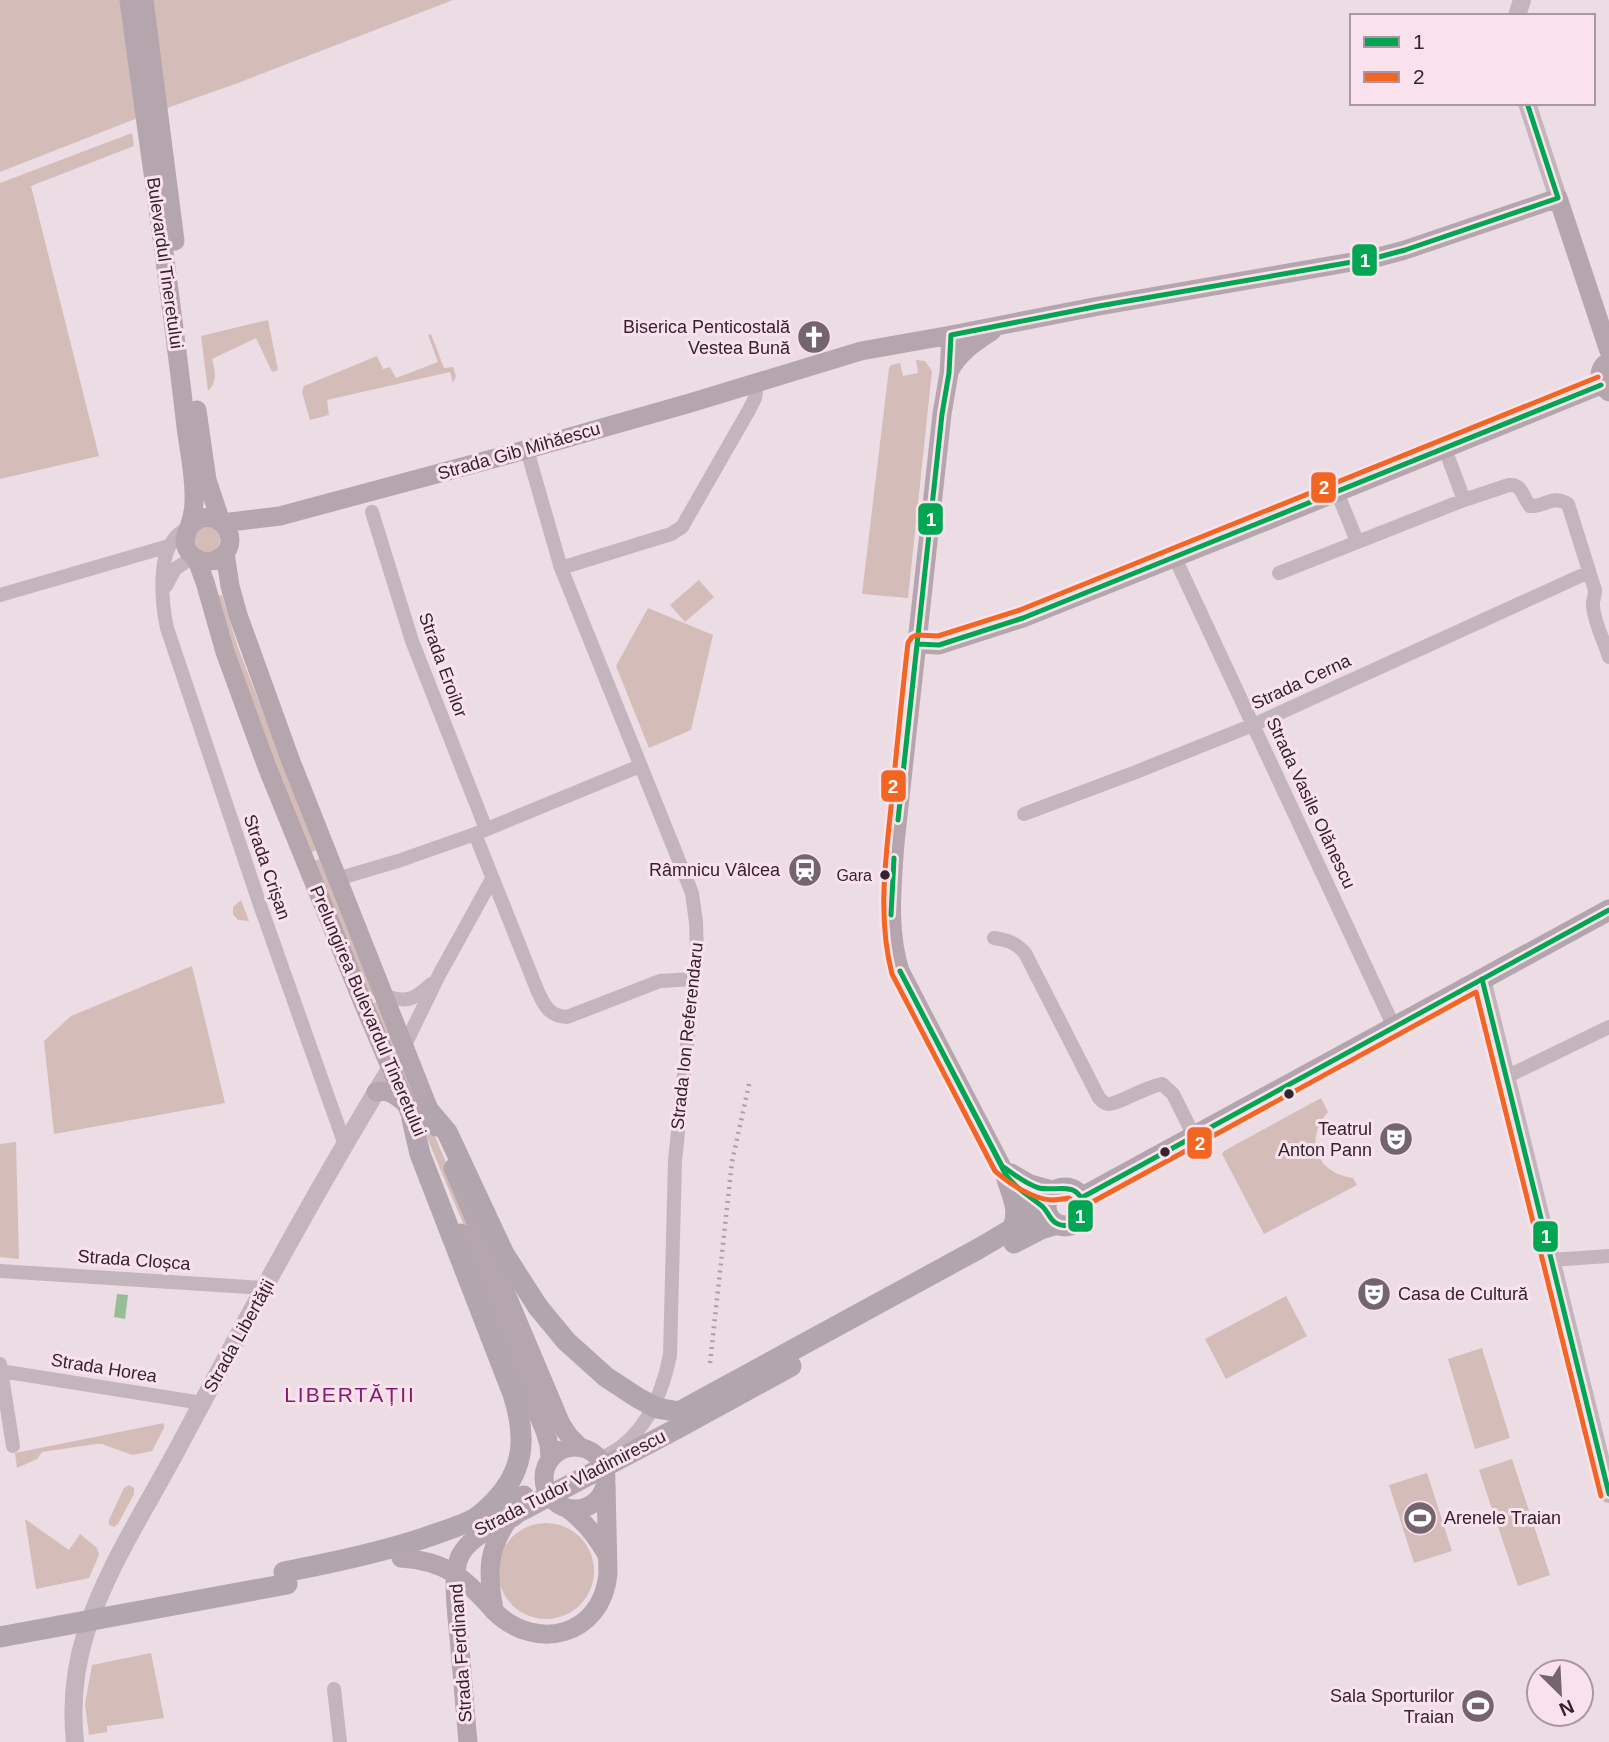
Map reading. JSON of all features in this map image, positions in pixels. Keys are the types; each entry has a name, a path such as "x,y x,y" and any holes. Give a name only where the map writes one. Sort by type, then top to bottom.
{"main road":[{"name":"Bulevardul Tineretului","path":"129,0 152,120 205,467 210,491 229,534 227,550"},
{"name":"Bulevardul Tineretului","path":"144,0 152,120 193,481 194,502 186,532 186,543 195,558"},
{"name":"Strada Gib Mihăescu","path":"227,550 255,527 280,516 527,450 861,351 1375,258 1558,198"},
{"path":"1558,198 1609,351"},
{"path":"949,373 959,356 969,347 1003,325"},
{"path":"951,335 949,373 942,414 895,843 892,938 900,971 1004,1170 1017,1210 1013,1227"},
{"path":"914,341 934,350 949,373"},
{"path":"917,644 939,645 1023,618 1605,388 1600,374 1609,360"},
{"name":"Strada Gib Mihăescu","path":"222,522 280,516"},
{"path":"189,527 204,517 222,522"},
{"path":"195,558 212,561 227,550"},
{"name":"Prelungirea Bulevardul Tineretului","path":"227,550 230,586 243,631 290,759 404,1047 416,1112 545,1431 549,1445 545,1487 560,1505"},
{"name":"Prelungirea Bulevardul Tineretului","path":"195,558 205,582 225,652 267,767 390,1069 416,1112 561,1424 579,1446 587,1448 600,1458"},
{"path":"1004,1170 1030,1184 1051,1208 1060,1189 1073,1190 1081,1198 1609,910"},
{"path":"376,1092 392,1093 447,1132 504,1254 538,1307 566,1341 606,1377 638,1398 657,1408 679,1412"},
{"path":"416,1112 420,1154 513,1394 521,1423 518,1464 512,1478 503,1493 476,1518"},
{"name":"Strada Tudor Vladimirescu","path":"1051,1208 1066,1226 1078,1220 1083,1207 1081,1198"},
{"name":"Strada Tudor Vladimirescu","path":"0,1637 287,1584 401,1558 513,1516 666,1435 950,1271 1013,1227 1051,1208"},
{"name":"Strada Tudor Vladimirescu","path":"0,1623 330,1563 396,1547 476,1518 518,1499 950,1271 1030,1234 1051,1208"},
{"path":"494,1611 489,1563 497,1537 533,1494 547,1466 562,1449 579,1446"},
{"path":"401,1558 432,1562 443,1567 466,1582 502,1618 523,1631 551,1634 567,1631 596,1611 607,1586 607,1474 600,1458"},
{"path":"513,1516 541,1504 582,1508 598,1499 606,1483"},
{"path":"560,1505 584,1522 607,1556"},
{"name":"Strada Ferdinand","path":"468,1742 456,1601 457,1564 467,1545 513,1516"}],"street":[{"path":"1528,105 1558,198"},
{"path":"562,568 671,534 682,527 749,410 755,398 757,383"},
{"path":"1445,449 1464,500"},
{"name":"Strada Ion Referendaru","path":"527,450 562,568 692,893 696,922 697,951 675,1161 676,1199 669,1362 650,1414 641,1427 622,1446 600,1458"},
{"path":"1279,573 1464,500 1516,484 1530,506 1535,507 1555,499 1568,504 1595,590 1592,603 1609,657"},
{"path":"1337,492 1357,541"},
{"name":"Strada Eroilor","path":"372,512 412,642 480,831"},
{"path":"0,596 169,546 177,535 189,527"},
{"name":"Strada Crișan","path":"169,546 163,574 164,617 167,628 254,888 345,1145"},
{"path":"164,598 171,575 179,565 195,558"},
{"name":"Strada Vasile Olănescu","path":"1175,558 1394,1027"},
{"name":"Strada Cerna","path":"1024,814 1253,725 1589,572"},
{"path":"337,879 398,861 480,831 640,765"},
{"path":"480,831 492,879 544,1006 551,1013 567,1017 660,981 694,979"},
{"path":"404,1047 439,975 492,879"},
{"path":"994,938 1008,940 1025,953 1099,1098 1105,1104 1112,1104 1153,1085 1162,1084 1173,1094 1194,1136"},
{"path":"383,995 398,1000 412,999 439,975"},
{"path":"1482,979 1609,1494"},
{"path":"1506,1077 1609,1027"},
{"name":"Strada Libertății","path":"75,1742 76,1675 83,1641 95,1607 121,1553 265,1288 390,1069"},
{"path":"1551,1260 1609,1256"},
{"name":"Strada Cloșca","path":"0,1271 265,1288"},
{"path":"0,1368 13,1446"},
{"name":"Strada Horea","path":"0,1368 202,1403"},
{"path":"334,1689 340,1742"}],"shaded area":[{"path":"0,0 453,0 0,172"},
{"path":"132,133 134,146 31,186 99,456 0,479 0,183"},
{"path":"268,320 278,370 272,372 256,338 212,359 214,380 208,391 201,336"},
{"path":"431,334 444,368 453,367 456,376 453,383 450,372 327,400 329,415 310,420 302,392 304,386 377,356 383,369 390,367 396,378 438,362 428,335"},
{"path":"916,360 925,361 932,371 908,598 862,594 889,368 900,363 903,376 918,373"},
{"path":"207,526 216,530 220,539 216,548 207,552 198,548 194,539 198,530"},
{"path":"699,580 714,597 685,622 670,605"},
{"path":"222,595 237,645 316,850 310,853 229,647 215,596"},
{"path":"648,608 713,635 691,730 649,748 616,666"},
{"path":"320,859 375,994 368,997 313,861"},
{"path":"241,900 249,921 238,920 233,914 233,907"},
{"path":"192,966 225,1103 54,1134 44,1041 71,1016"},
{"path":"378,1002 563,1435 552,1440 371,1004"},
{"path":"1321,1098 1328,1112 1317,1133 1318,1154 1330,1170 1353,1178 1357,1185 1264,1234 1222,1154"},
{"path":"16,1142 19,1259 0,1257 0,1144"},
{"path":"117,1294 128,1295 125,1319 114,1317"},
{"path":"1286,1296 1307,1336 1226,1379 1205,1339"},
{"path":"1482,1348 1510,1438 1475,1449 1448,1359"},
{"path":"164,1423 152,1451 132,1455 96,1444 42,1452 37,1459 17,1468 15,1453"},
{"path":"1512,1459 1550,1575 1518,1586 1479,1470"},
{"name":"Arenele Traian","path":"1427,1473 1452,1551 1414,1563 1389,1485"},
{"path":"129,1485 134,1488 134,1494 118,1524 114,1527 109,1525 124,1488"},
{"path":"25,1519 69,1550 80,1534 97,1548 99,1555 89,1578 36,1589"},
{"path":"546,1523 565,1526 580,1537 591,1552 594,1571 591,1590 580,1605 565,1616 546,1619 527,1616 512,1605 501,1590 498,1571 501,1552 512,1537 527,1526"},
{"path":"151,1653 164,1718 107,1726 107,1732 89,1735 85,1704 92,1665"}],"railway":[{"path":"710,1363 732,1162 750,1080"}],"transit line":[{"name":"1","path":"898,820 942,414 949,373 951,335 1375,258 1558,198 1528,105"},
{"name":"2","path":"1598,377 1020,610 938,636 912,637 908,643 885,864 884,908 887,952 892,974 995,1171 1029,1194 1051,1200 1069,1198 1080,1207 1476,992 1601,1496"},
{"name":"1","path":"917,644 939,645 1023,618 1601,385"},
{"name":"1","path":"898,820 917,644"},
{"name":"1","path":"891,915 894,858"},
{"name":"1","path":"891,915 894,858"},
{"name":"1","path":"1081,1198 1609,910"},
{"name":"1","path":"900,971 1002,1166 1034,1186 1076,1192 1083,1206 1080,1216 1073,1223 1056,1223 1043,1207 1006,1175 900,971"},
{"name":"1","path":"1482,979 1609,1494"}],"place":[{"name":"Biserica Penticostală Vestea Bună","path":"814,337"},
{"name":"Râmnicu Vâlcea","path":"805,870"},
{"name":"Gara","path":"885,875"},
{"name":"Teatrul Anton Pann","path":"1396,1139"},
{"name":"Casa de Cultură","path":"1374,1294"},
{"name":"Arenele Traian","path":"1420,1518"},
{"name":"Sala Sporturilor Traian","path":"1478,1706"}],"district":[{"name":"LIBERTĂȚII","path":"350,1395"}]}
